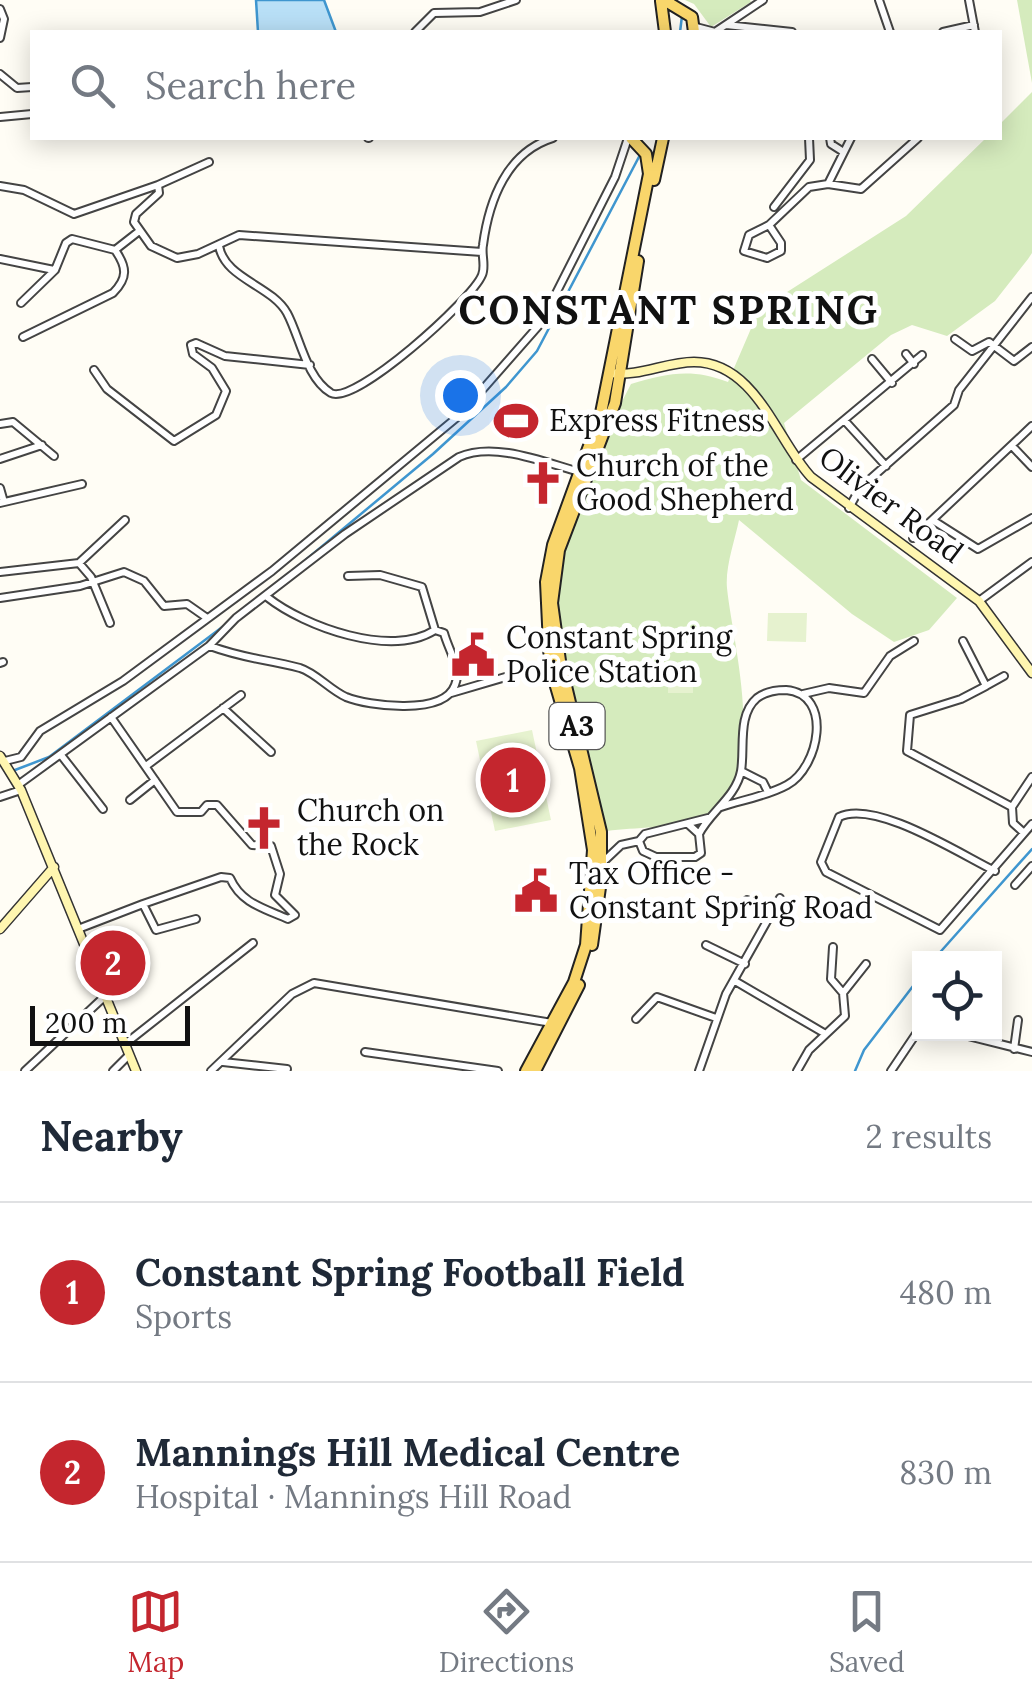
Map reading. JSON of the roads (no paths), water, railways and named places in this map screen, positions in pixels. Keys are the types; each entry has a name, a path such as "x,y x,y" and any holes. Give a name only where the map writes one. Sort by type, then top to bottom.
{"main road":[{"path":"662,0 679,10 695,30"},
{"path":"662,0 665,30"},
{"path":"666,30 679,10"},
{"path":"638,146 656,151 661,140"},
{"name":"A3","path":"616,374 662,140"},
{"name":"A3","path":"526,1071 574,982 586,945 592,850 580,768 555,664 552,603 559,550 583,473 615,403 616,374 649,174 638,146"},
{"name":"Olivier Road","path":"616,374 690,362 712,365 759,400 795,461 849,508 980,601 1032,673"},
{"name":"A3","path":"535,1071 571,1004 588,961 602,863 591,781 555,664"},
{"path":"2,758 54,867 136,1071"},
{"path":"0,930 54,867"}],"street":[{"path":"417,30 434,13 480,12 516,0"},
{"path":"879,0 889,30"},
{"path":"969,0 974,29"},
{"path":"718,30 759,1"},
{"path":"0,9 4,20 0,38"},
{"path":"726,25 773,30"},
{"path":"0,74 17,88 30,87"},
{"path":"0,116 30,114"},
{"path":"219,246 228,265 277,299 321,384 338,395 348,395 386,371 483,274 489,207 516,160 527,148 548,140"},
{"path":"774,207 810,160 808,140"},
{"path":"832,140 842,150"},
{"path":"828,184 850,140"},
{"path":"769,225 781,250 767,258 744,251 749,235 769,225 802,192 828,184 860,189 916,140"},
{"path":"2,758 21,757 40,731 123,680 208,618 418,451 515,355 541,322 615,177 638,146"},
{"path":"0,186 24,190 74,214 158,186 209,162"},
{"path":"158,186 159,193 136,214 138,232 151,246 177,258 239,236 482,252"},
{"path":"115,250 138,232"},
{"path":"21,303 55,270 66,243 72,239 115,250 126,271 124,282 113,292 23,337"},
{"path":"0,260 55,270"},
{"path":"849,508 851,498 954,405 958,390 1032,298"},
{"path":"955,339 972,351 985,342 1014,361 1032,347"},
{"path":"94,370 108,389 174,441 216,415 226,391 212,368 193,354 191,345 225,356 311,365"},
{"path":"906,354 914,364"},
{"path":"795,461 922,355"},
{"path":"872,359 892,383"},
{"path":"845,420 886,466"},
{"path":"0,424 13,422 54,456"},
{"path":"912,538 1032,426"},
{"path":"0,459 42,446"},
{"path":"1012,446 1032,467"},
{"path":"0,797 209,646 236,618 345,534 475,450 583,473"},
{"path":"0,488 2,502 82,484"},
{"path":"934,521 978,549 1032,518"},
{"path":"0,572 79,564 124,520"},
{"path":"980,601 1032,562"},
{"path":"79,564 110,623"},
{"path":"0,598 91,582 124,572 144,582 164,606 187,604 208,618"},
{"path":"348,576 380,574 422,587 434,630"},
{"path":"267,597 298,618 346,636 412,642 434,630 444,633 456,672 450,693"},
{"path":"639,842 644,851 656,857 695,858 700,852 699,834 721,807 741,772 746,712 757,698 773,690 803,694 829,688 864,693 890,656 914,641"},
{"path":"963,641 986,686"},
{"path":"209,646 230,656 302,668 329,688 366,704 406,706 555,664"},
{"path":"1004,676 962,700 910,715 907,751 1012,807"},
{"path":"816,710 822,692"},
{"path":"721,807 787,785 807,764 818,720 816,710 803,694"},
{"path":"146,766 241,695"},
{"path":"223,708 270,752"},
{"path":"78,930 221,877 230,878 238,896 247,901 288,919 295,915 275,895 280,874 271,846 252,845 218,806 207,805 201,812 176,812 112,717"},
{"path":"61,754 102,809"},
{"path":"741,772 763,782 768,792"},
{"path":"1024,833 1014,823 1012,807 1032,778"},
{"path":"130,800 155,780"},
{"path":"995,872 900,825 859,812 839,817 821,862 826,872 940,930 995,872 1032,824"},
{"path":"602,863 621,844 639,842 654,830 710,818"},
{"path":"688,824 699,834"},
{"path":"1015,885 1032,866"},
{"path":"700,1071 716,1018 780,898"},
{"path":"748,900 772,913"},
{"path":"144,904 156,930 196,919"},
{"path":"125,1044 253,943"},
{"path":"706,945 746,964"},
{"path":"798,1071 824,1034 845,1016 843,993 831,980 833,947"},
{"path":"843,993 866,964"},
{"path":"735,981 824,1034"},
{"path":"212,1071 292,994 314,983 552,1023"},
{"path":"26,1071 104,996"},
{"path":"636,1019 658,997 716,1018"},
{"path":"1014,1049 1018,1020"},
{"path":"891,1071 912,1040"},
{"path":"985,1041 1032,1052"},
{"path":"364,1052 498,1071"},
{"path":"114,1071 129,1055"},
{"path":"222,1062 288,1069"}],"water":[{"path":"256,0 324,0 335,30 258,30"}],"waterway":[{"path":"680,30 682,16"},
{"path":"290,573 433,454 506,387 537,351 641,153"},
{"path":"15,770 49,757 225,625"},
{"path":"941,951 1032,849"},
{"path":"855,1071 864,1050 912,987"}],"place":[{"name":"Express Fitness","path":"516,421"},
{"name":"Church of the Good Shepherd","path":"543,483"},
{"name":"Constant Spring Police Station","path":"473,655"},
{"name":"Constant Spring Football Field","path":"513,780"},
{"name":"Church on the Rock","path":"264,828"},
{"name":"Tax Office - Constant Spring Road","path":"536,891"},
{"name":"Mannings Hill Medical Centre","path":"113,963"}],"district":[{"name":"CONSTANT SPRING","path":"669,310"}]}
